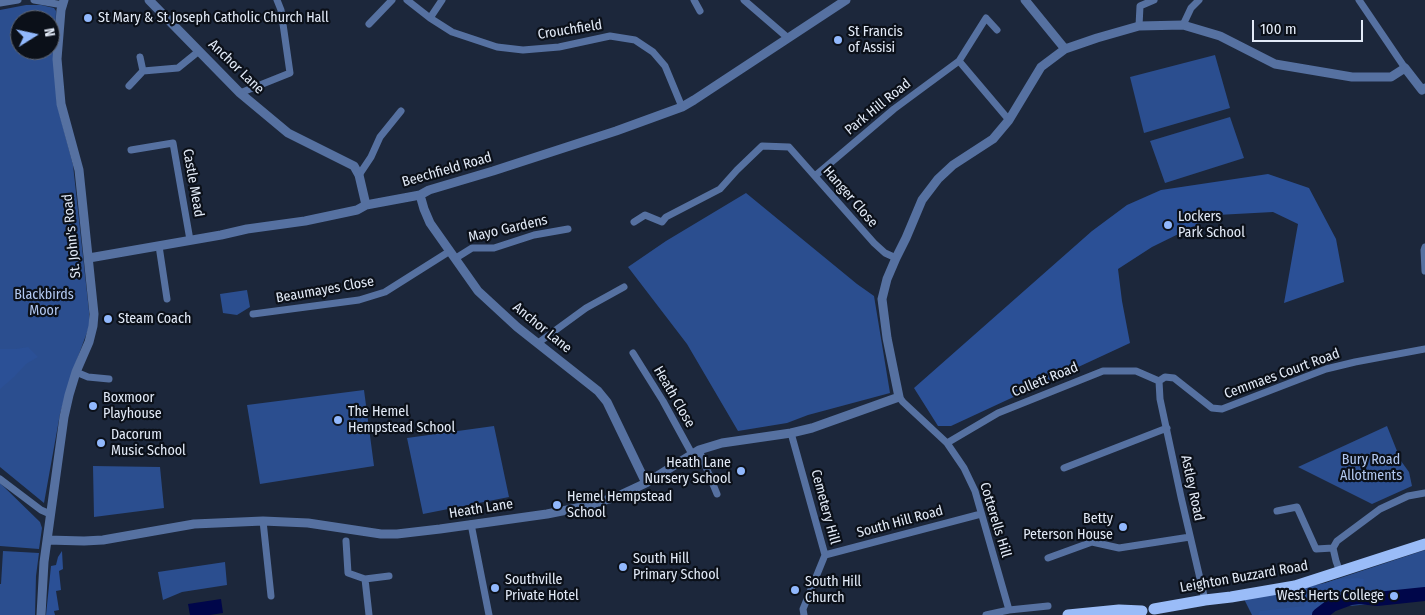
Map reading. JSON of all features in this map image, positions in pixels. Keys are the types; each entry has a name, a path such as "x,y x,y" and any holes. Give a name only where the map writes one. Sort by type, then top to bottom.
{"main road":[{"name":"Leighton Buzzard Road","path":"1068,615 1119,610 1148,612 1205,600 1295,586 1425,544"}],"street":[{"path":"0,3 18,0"},
{"path":"34,0 64,2"},
{"name":"Anchor Lane","path":"149,0 240,93 288,133 354,166 359,175"},
{"path":"240,93 290,73 281,10 277,0"},
{"path":"370,24 392,0"},
{"name":"Crouchfield","path":"407,0 452,32 498,47 523,50 559,47 610,36 635,40 653,52 665,66 682,106"},
{"path":"430,18 442,0"},
{"path":"694,0 700,11"},
{"path":"744,0 788,38"},
{"name":"Beechfield Road","path":"89,258 247,229 305,221 357,210 366,205 420,195 429,190 493,172 616,131 694,100 846,0"},
{"path":"1025,0 1064,49"},
{"path":"1139,26 1140,6 1154,0"},
{"path":"1183,25 1192,8 1199,0"},
{"path":"1359,0 1405,68 1424,91"},
{"name":"St. John's Road","path":"41,615 50,514 64,417 68,395 89,342 94,314 79,170 61,104 56,60 64,2"},
{"name":"Park Hill Road","path":"815,176 894,108 959,61 986,18 996,30"},
{"path":"899,397 887,338 882,299 887,279 922,200 938,179 953,166 993,139 1009,120 1041,66 1064,49 1139,26 1183,25 1220,36 1275,64 1352,77 1391,77 1405,68"},
{"path":"129,86 143,71 178,68 199,51"},
{"path":"140,56 143,71"},
{"path":"959,61 1009,120"},
{"path":"366,205 359,175 371,157 380,137 401,111"},
{"name":"Castle Mead","path":"131,150 173,143 190,240"},
{"name":"Hanger Close","path":"634,222 645,215 662,222 666,217 720,189 762,146 789,148 874,243 885,253 896,258"},
{"name":"Anchor Lane","path":"420,195 430,223 478,291 502,314 598,390 607,402 646,483"},
{"name":"Mayo Gardens","path":"453,255 472,248 494,248 534,235 568,229"},
{"path":"159,246 167,299"},
{"path":"1425,247 1425,271"},
{"name":"Beaumayes Close","path":"253,314 359,300 385,292 453,255"},
{"path":"538,343 586,308 624,287"},
{"name":"Cemmaes Court Road","path":"1159,381 1165,376 1174,378 1212,408 1222,409 1326,369 1425,349"},
{"name":"Heath Close","path":"633,354 695,452 716,494"},
{"name":"Collett Road","path":"947,443 998,413 1103,371 1136,371 1159,381"},
{"path":"76,372 88,377 108,379"},
{"name":"Astley Road","path":"1159,381 1160,399 1205,600"},
{"name":"Heath Lane","path":"47,540 103,540 194,524 263,521 308,523 381,534 397,534 440,530 547,514 582,507 616,497 646,483 695,452 722,443 812,428 899,397"},
{"name":"Cotterells Hill","path":"899,397 902,402 947,443 964,468 975,491 1009,610"},
{"path":"1064,468 1167,428"},
{"name":"Cemetery Hill","path":"791,433 825,555 803,608 804,615"},
{"path":"0,479 41,510 50,514"},
{"path":"1340,572 1333,548 1337,541 1380,509 1408,496 1425,493"},
{"path":"1277,511 1297,507 1316,549 1333,548"},
{"name":"South Hill Road","path":"825,555 981,514"},
{"path":"263,521 271,596"},
{"path":"471,524 489,615"},
{"path":"1048,558 1092,542 1119,548 1190,537"},
{"path":"346,541 348,573 365,579 389,576"},
{"path":"365,579 369,615"},
{"path":"986,615 1009,610 1048,606"}],"green space":[{"name":"Blackbirds Moor","path":"26,5 41,5 55,10 10,10 10,60 54,60 57,104 73,165 89,311 89,327 72,373 60,414 44,503 0,467 0,10"},
{"path":"1215,55 1230,108 1144,133 1130,77"},
{"path":"1230,117 1244,158 1165,183 1150,141"},
{"path":"746,193 874,296 890,393 808,415 787,423 738,431 687,344 628,267 666,241"},
{"path":"247,290 250,307 237,315 223,313 220,294"},
{"path":"364,390 374,466 260,484 247,405"},
{"path":"494,426 509,497 423,514 407,438"},
{"name":"Bury Road Allotments","path":"1387,426 1401,461 1409,472 1412,486 1372,504 1298,467"},
{"path":"93,466 160,467 164,508 94,517"},
{"path":"0,483 40,522 42,528 39,549 0,546"},
{"path":"1425,550 1425,599 1338,607 1321,615 1252,615 1244,599 1325,583"},
{"path":"3,551 39,553 36,576 35,615 0,615"},
{"path":"225,562 227,585 182,592 163,600 158,572"}],"shaded area":[{"path":"1268,174 1309,188 1336,239 1344,282 1284,303 1298,224 1273,212 1217,215 1152,247 1118,269 1130,343 951,426 938,426 914,388 1092,231 1127,205 1161,190"},
{"path":"28,347 38,357 26,364 0,389 0,349"},
{"path":"62,551 63,569 59,571 61,590 56,591 59,610 54,611 55,615 46,615 51,566 56,565"},
{"path":"1338,579 1364,579 1362,598 1337,606 1319,615 1258,615 1260,611 1304,606 1305,590"},
{"path":"221,599 223,613 190,615 188,604"}],"waterway":[{"path":"1319,615 1332,605 1351,598 1377,599 1425,594"}],"place":[{"name":"St Mary & St Joseph Catholic Church Hall","path":"88,18"},
{"name":"St Francis of Assisi","path":"838,40"},
{"name":"Lockers Park School","path":"1168,225"},
{"name":"Steam Coach","path":"108,319"},
{"name":"Boxmoor Playhouse","path":"93,406"},
{"name":"The Hemel Hempstead School","path":"338,420"},
{"name":"Dacorum Music School","path":"101,443"},
{"name":"Heath Lane Nursery School","path":"741,471"},
{"name":"Hemel Hempstead School","path":"557,505"},
{"name":"Betty Peterson House","path":"1123,527"},
{"name":"South Hill Primary School","path":"623,567"},
{"name":"Southville Private Hotel","path":"495,588"},
{"name":"South Hill Church","path":"795,590"},
{"name":"West Herts College","path":"1394,596"}]}
